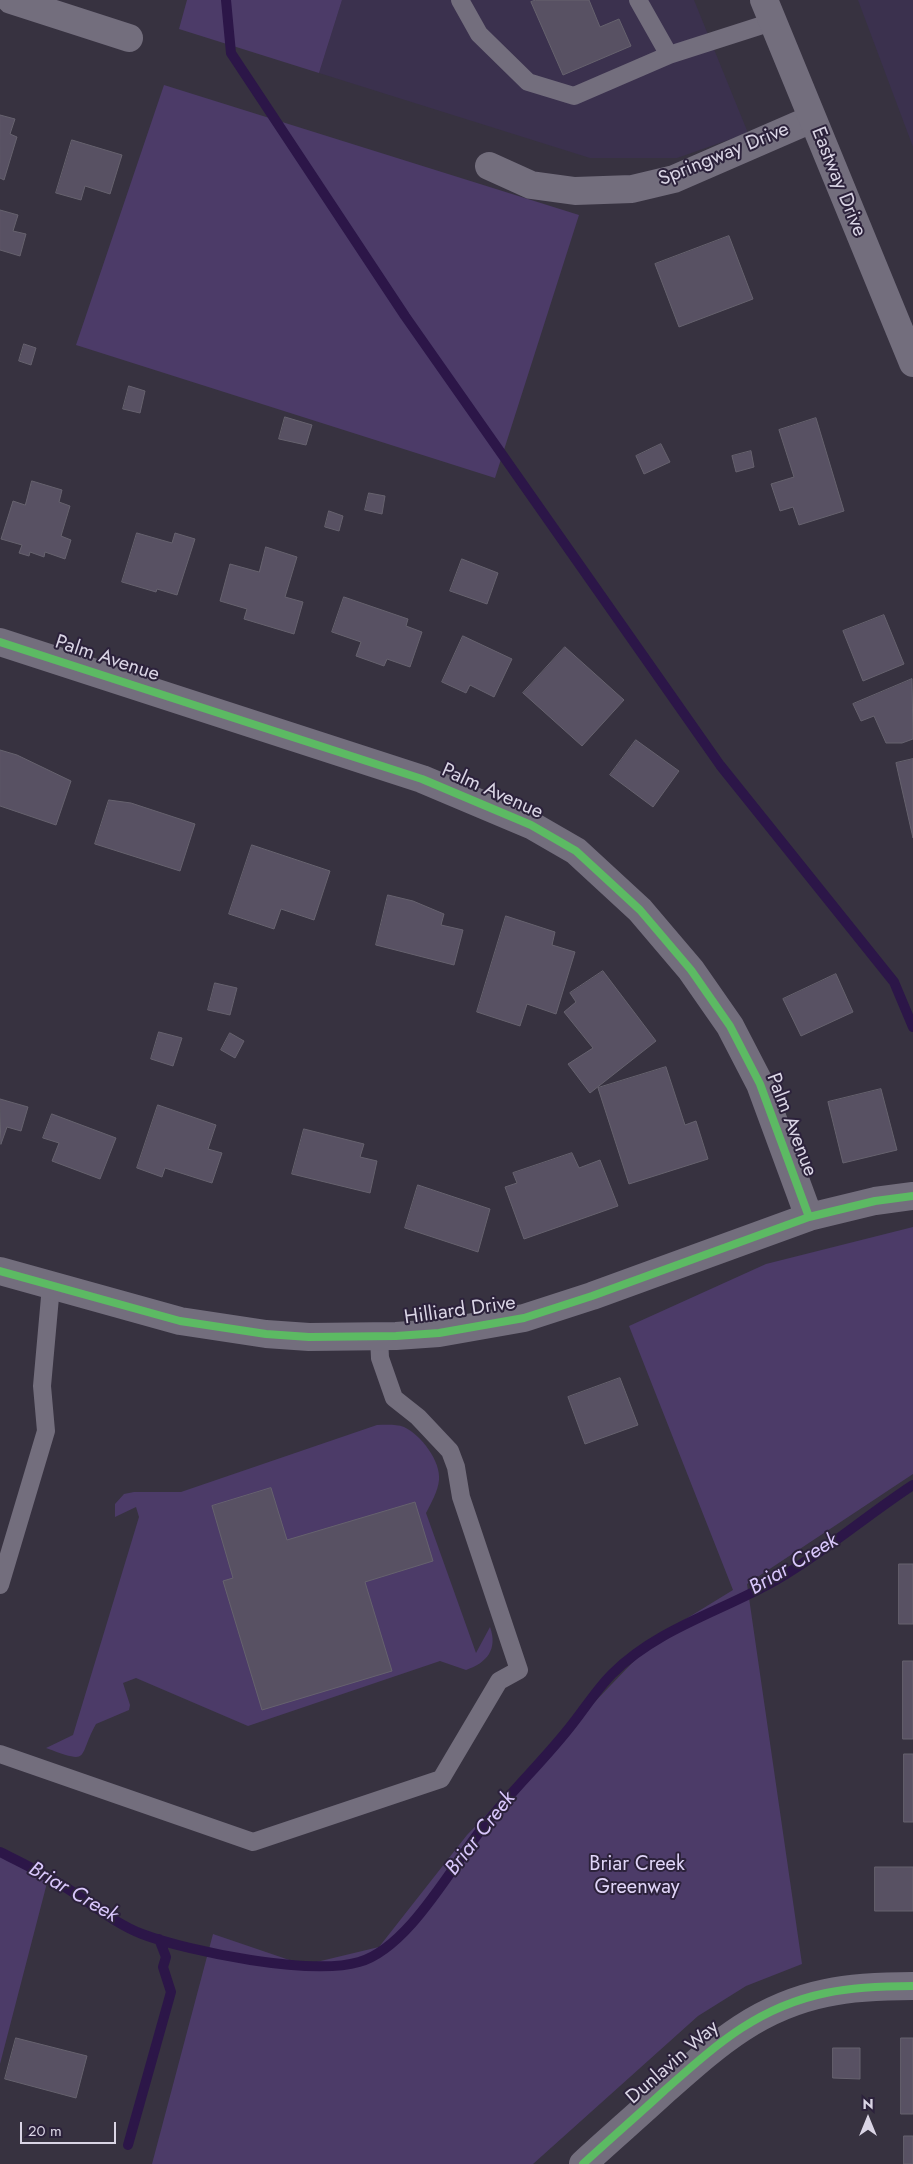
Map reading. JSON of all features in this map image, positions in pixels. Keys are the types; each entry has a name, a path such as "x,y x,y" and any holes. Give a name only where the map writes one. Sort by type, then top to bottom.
{"street":[{"path":"11,0 129,38"},
{"name":"Eastway Drive","path":"768,11 913,363"},
{"name":"Springway Drive","path":"489,166 531,185 575,191 632,189 674,179 812,119"},
{"name":"Palm Avenue","path":"0,642 422,779 531,825 576,851 612,882 640,910 691,970 730,1026 760,1084 809,1217"},
{"name":"Hilliard Drive","path":"0,1271 180,1321 266,1334 379,1337 439,1332 524,1318 592,1296 809,1217 875,1201 913,1196"},
{"name":"Dunlavin Way","path":"583,2164 720,2042 756,2018 802,1999 826,1992 877,1986 913,1986"}],"lane":[{"path":"460,0 479,34 528,82 574,96 768,11"},
{"path":"638,0 669,55"},
{"path":"0,1585 46,1431 42,1386 51,1286"},
{"path":"0,1754 253,1842 441,1779 499,1681 519,1670 461,1497 456,1466 450,1451 418,1416 394,1398 380,1358 379,1337"}],"shaded area":[{"path":"342,0 694,0 748,133 677,158 590,158 319,73"},
{"path":"858,0 913,0 913,147"}],"green space":[{"path":"187,0 342,0 319,73 179,29"},
{"path":"164,85 579,215 495,478 76,345"},
{"name":"Briar Creek Greenway","path":"913,1227 913,1474 747,1584 802,1964 746,1986 698,2016 533,2164 152,2164 213,1934 304,1965 379,1947 467,1835 658,1636 733,1590 629,1326 766,1264"},
{"path":"377,1425 394,1425 404,1427 410,1431 429,1449 437,1465 439,1480 436,1493 426,1513 476,1653 490,1627 493,1642 485,1659 466,1670 440,1661 248,1726 136,1678 123,1683 130,1705 129,1710 96,1724 81,1755 77,1757 71,1756 46,1748 73,1735 139,1517 136,1507 115,1517 115,1504 124,1494 134,1492 181,1492"},
{"path":"0,1853 48,1879 0,2064"}],"building":[{"path":"536,0 589,0 600,27 619,19 631,46 563,75 531,2"},
{"path":"0,115 15,119 10,134 17,137 4,180 0,178"},
{"path":"72,140 122,155 110,194 85,186 81,200 56,193"},
{"path":"0,210 18,215 13,231 26,234 20,256 0,250"},
{"path":"729,236 753,299 679,327 655,264"},
{"path":"24,344 36,348 31,365 19,361"},
{"path":"129,386 145,391 140,413 123,409"},
{"path":"285,417 312,425 306,445 279,439"},
{"path":"816,418 844,511 799,525 793,507 780,511 771,484 794,477 779,430"},
{"path":"661,444 670,462 644,474 636,456"},
{"path":"751,451 754,467 736,472 732,456"},
{"path":"32,481 62,490 59,502 70,506 61,536 71,540 65,559 45,552 44,557 30,552 29,556 19,553 22,545 1,539 13,501 25,505"},
{"path":"369,493 385,496 382,514 365,510"},
{"path":"329,511 343,516 339,531 325,527"},
{"path":"137,533 172,543 175,533 195,539 177,595 157,589 156,592 122,582"},
{"path":"266,547 297,557 285,597 303,602 294,634 244,619 247,609 220,601 230,564 259,572"},
{"path":"462,559 498,573 487,604 450,591"},
{"path":"344,597 408,619 406,626 422,632 410,667 387,659 384,666 356,656 361,642 332,632"},
{"path":"884,615 904,664 863,681 843,631"},
{"path":"463,636 512,659 494,697 470,685 466,693 442,682"},
{"path":"565,647 624,700 582,746 523,693"},
{"path":"912,679 913,739 902,743 886,743 874,716 861,721 853,704"},
{"path":"636,740 679,771 653,807 610,775"},
{"path":"0,750 17,755 71,781 56,825 0,806"},
{"path":"913,759 913,838 896,763"},
{"path":"109,800 131,803 195,824 180,871 95,844"},
{"path":"252,845 330,871 314,920 281,909 274,929 229,914"},
{"path":"388,895 413,901 444,914 441,925 463,930 454,965 376,945"},
{"path":"506,916 555,932 552,945 575,952 556,1014 527,1004 520,1026 477,1012"},
{"path":"603,971 656,1041 590,1093 568,1064 593,1048 564,1012 576,1002 570,993"},
{"path":"836,974 853,1012 801,1036 783,999"},
{"path":"215,983 237,988 230,1015 208,1010"},
{"path":"159,1032 182,1038 173,1066 151,1059"},
{"path":"230,1033 244,1041 235,1058 221,1050"},
{"path":"666,1067 685,1125 696,1121 708,1159 629,1184 598,1088"},
{"path":"881,1089 897,1150 843,1163 828,1102"},
{"path":"0,1099 28,1107 21,1131 7,1127 1,1144"},
{"path":"158,1105 216,1125 208,1149 222,1153 212,1183 165,1168 162,1177 137,1168"},
{"path":"52,1114 116,1138 100,1179 52,1161 59,1143 43,1138"},
{"path":"304,1129 364,1144 360,1157 377,1161 370,1193 292,1174"},
{"path":"572,1153 579,1168 600,1160 618,1206 524,1239 505,1187 517,1183 513,1173"},
{"path":"418,1185 490,1209 478,1252 405,1228"},
{"path":"620,1378 638,1425 585,1444 568,1397"},
{"path":"271,1488 287,1540 415,1502 433,1561 365,1582 392,1671 262,1710 223,1581 233,1578 212,1506"},
{"path":"899,1564 913,1564 913,1624 899,1624"},
{"path":"903,1661 913,1661 913,1739 903,1739"},
{"path":"904,1754 913,1754 913,1822 904,1822"},
{"path":"875,1867 913,1867 913,1911 875,1911"},
{"path":"16,2038 87,2056 76,2098 5,2079"},
{"path":"901,2038 913,2038 913,2114 901,2114"},
{"path":"833,2048 860,2048 860,2079 833,2078"},
{"path":"904,2136 913,2136 913,2164 904,2164"}],"waterway":[{"path":"226,0 231,53 405,316 720,765 894,982 913,1027"},
{"name":"Briar Creek","path":"0,1852 66,1887 119,1923 163,1941 250,1960 282,1964 338,1966 359,1962 377,1954 412,1923 429,1903 494,1814 556,1744 612,1674 630,1658 670,1632 757,1590 796,1568 913,1485"},
{"path":"128,2145 171,1992 163,1967 166,1957 159,1939"}],"cycle path":[{"path":"0,642 422,779 531,825 576,851 640,910 691,970 730,1026 760,1084 809,1217"},
{"path":"0,1271 180,1321 266,1334 309,1337 396,1336 439,1333 524,1318 592,1296 809,1217 875,1201 913,1196"},
{"path":"583,2164 702,2058 738,2030 758,2018 801,1999 826,1993 869,1987 913,1986"}]}
